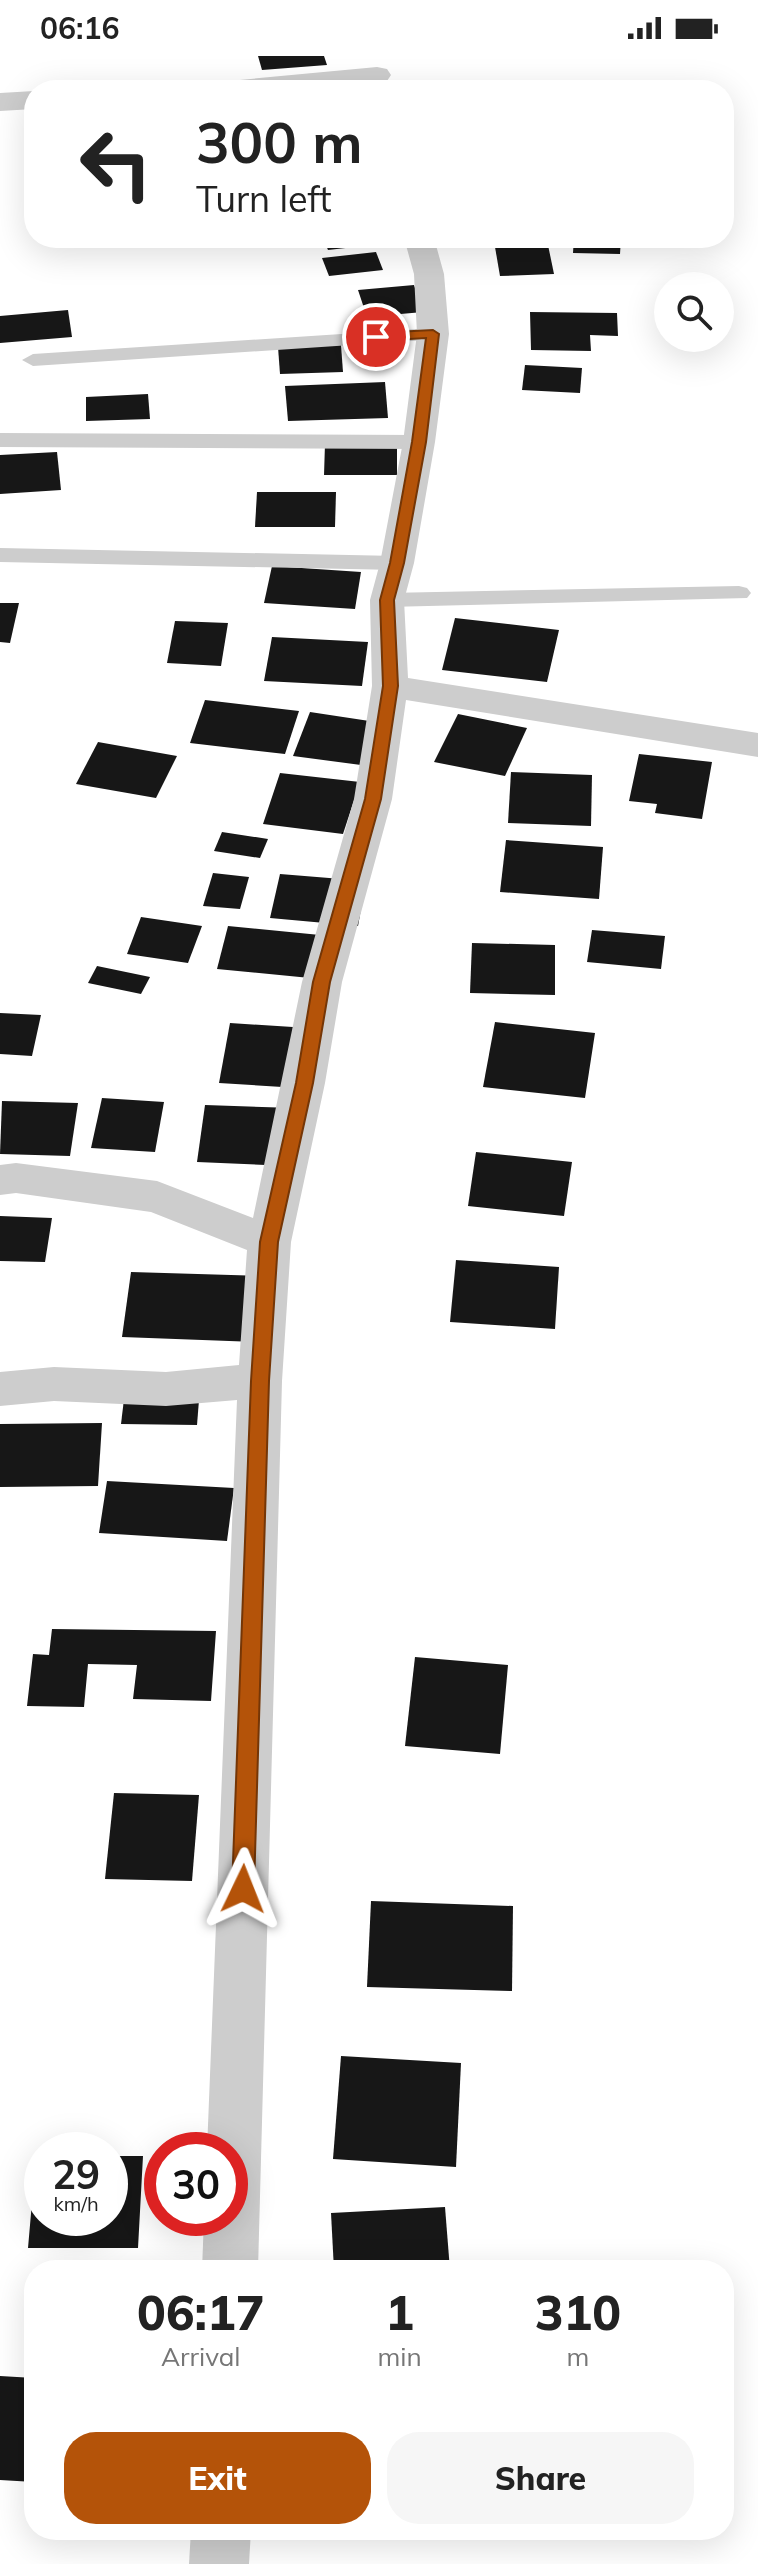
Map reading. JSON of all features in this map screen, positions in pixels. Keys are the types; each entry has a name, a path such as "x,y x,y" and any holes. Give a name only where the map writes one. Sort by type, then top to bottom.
{"street":[{"path":"317,80 376,74"},
{"path":"0,102 24,101"},
{"path":"230,2260 260,1381 269,1242 304,1083 322,982 373,799 390,686 392,581 419,442 433,334 429,274 422,248"},
{"path":"390,686 636,723 758,745"},
{"path":"0,1180 16,1178 157,1197 269,1242"},
{"path":"0,1389 54,1384 166,1389 260,1381"},
{"path":"219,2564 220,2540"}],"lane":[{"path":"33,360 433,334"},
{"path":"0,440 419,442"},
{"path":"0,555 392,581 739,593"}],"building":[{"path":"258,56 324,56 327,65 262,70"},
{"path":"495,248 549,248 554,274 500,276"},
{"path":"573,248 620,248 620,254 573,253"},
{"path":"376,252 383,270 329,276 322,258"},
{"path":"414,285 423,312 367,317 358,290"},
{"path":"68,310 72,337 0,343 0,316"},
{"path":"530,312 617,313 618,336 590,335 591,351 531,350"},
{"path":"341,345 343,372 280,374 278,347"},
{"path":"525,365 582,368 580,393 522,390"},
{"path":"385,382 388,418 288,421 285,386"},
{"path":"148,394 150,419 86,421 86,397"},
{"path":"325,443 397,443 397,475 324,475"},
{"path":"57,452 61,490 0,494 0,455"},
{"path":"257,492 336,492 335,527 255,527"},
{"path":"272,566 361,572 355,609 264,603"},
{"path":"0,603 19,603 10,643 0,642"},
{"path":"455,618 559,630 547,682 442,670"},
{"path":"175,621 228,623 221,666 167,663"},
{"path":"272,637 368,642 362,686 264,681"},
{"path":"205,700 299,711 285,754 190,743"},
{"path":"310,712 376,722 361,765 293,756"},
{"path":"458,714 527,728 505,776 434,762"},
{"path":"98,742 177,756 156,798 76,784"},
{"path":"639,754 712,762 702,819 655,813 657,804 629,801"},
{"path":"511,772 592,775 591,826 508,823"},
{"path":"280,773 360,782 343,834 263,824"},
{"path":"222,832 268,839 260,858 214,851"},
{"path":"506,840 603,847 599,899 500,892"},
{"path":"213,873 249,877 240,909 203,906"},
{"path":"280,874 366,881 358,926 270,918"},
{"path":"141,917 202,926 188,963 127,954"},
{"path":"228,926 320,935 310,978 217,969"},
{"path":"592,930 665,936 661,969 587,962"},
{"path":"472,943 555,945 555,995 470,993"},
{"path":"97,966 150,977 141,994 88,983"},
{"path":"0,1013 41,1015 32,1056 0,1054"},
{"path":"495,1022 595,1033 585,1098 483,1087"},
{"path":"230,1023 324,1029 315,1089 219,1083"},
{"path":"102,1098 164,1102 155,1152 91,1148"},
{"path":"2,1101 78,1103 70,1156 0,1154"},
{"path":"205,1105 294,1108 289,1166 197,1162"},
{"path":"476,1152 572,1162 564,1216 468,1206"},
{"path":"0,1216 52,1218 45,1262 0,1261"},
{"path":"456,1260 559,1267 555,1329 450,1322"},
{"path":"131,1272 263,1276 258,1342 122,1337"},
{"path":"124,1399 199,1400 197,1425 121,1424"},
{"path":"102,1423 98,1486 0,1487 0,1424"},
{"path":"107,1481 234,1488 227,1541 99,1533"},
{"path":"52,1629 216,1631 211,1701 133,1699 137,1665 88,1664 84,1707 27,1706 33,1654 49,1655"},
{"path":"415,1657 508,1665 500,1754 405,1746"},
{"path":"114,1793 199,1795 192,1881 105,1879"},
{"path":"371,1901 513,1906 512,1991 367,1987"},
{"path":"341,2056 461,2063 456,2167 333,2159"},
{"path":"128,2156 143,2156 138,2248 28,2248 29,2236 128,2236"},
{"path":"445,2207 449,2260 333,2260 331,2213"},
{"path":"0,2376 24,2377 24,2481 0,2480"}],"route":[{"path":"243,1889 260,1381 269,1242 304,1083 322,982 373,799 390,686 387,600 397,563 419,442 433,334 376,337"}]}
